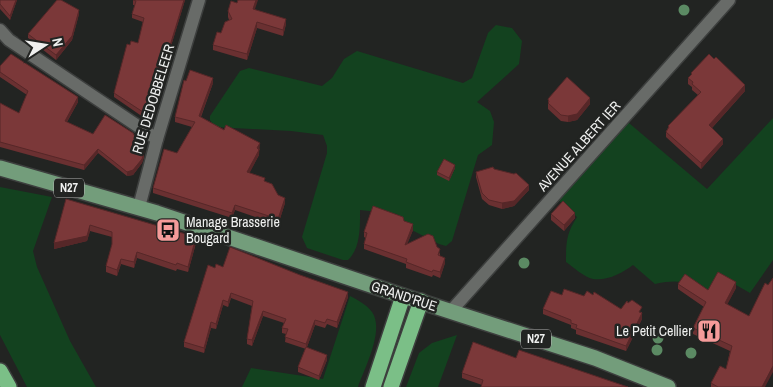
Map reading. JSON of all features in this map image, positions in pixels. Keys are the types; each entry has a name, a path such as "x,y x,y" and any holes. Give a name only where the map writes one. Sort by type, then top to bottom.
{"highway":[{"path":"373,387 403,296"},
{"path":"391,387 421,302"},
{"path":"0,371 9,387"}],"main road":[{"name":"N27","path":"0,168 138,207"},
{"name":"GRAND'RUE","path":"138,207 451,312 595,358 668,387"}],"street":[{"name":"RUE DEDOBBELEER","path":"138,207 199,0"},
{"name":"AVENUE ALBERT IER","path":"451,312 729,0"},
{"path":"0,30 9,40 157,139"}],"green space":[{"path":"496,25 512,28 522,41 519,64 477,102 490,111 494,122 492,145 478,155 452,241 446,246 404,226 397,214 360,210 358,243 348,260 307,248 302,237 327,153 327,146 323,135 291,131 215,127 210,120 210,116 240,71 249,68 322,86 332,78 344,59 357,51 463,83 472,78 488,33"},
{"path":"623,118 707,189 773,118 773,260 750,293 717,274 708,291 682,282 655,284 633,265 609,278 593,279 582,274 566,262 567,239 577,217 554,196"},
{"path":"0,187 52,197 33,251 37,267 70,341 96,387 27,387 0,335"},
{"path":"350,296 368,307 372,312 376,329 372,349 358,387 242,387 251,368 323,379"},
{"path":"457,335 438,387 406,387 419,353 432,343"}],"building":[{"path":"0,0 16,0 10,16 0,4"},
{"path":"57,0 61,0 79,10 72,36 56,55 28,34"},
{"path":"133,0 184,0 150,111 143,112 114,93 127,44 130,45 131,41 138,43 144,18 132,14 136,1"},
{"path":"238,0 256,0 253,9 286,19 283,30 257,22 247,54 213,45 217,32 221,33 225,22 232,19 228,11 231,1 237,3"},
{"path":"11,54 78,97 65,121 93,134 105,115 133,133 144,152 142,159 133,170 127,172 98,149 84,165 0,142 0,103 19,113 28,91 0,72 0,66"},
{"path":"709,54 714,59 716,57 745,85 709,125 723,139 701,163 666,132 668,126 701,92 688,78"},
{"path":"190,70 213,78 199,116 224,130 226,125 260,143 257,148 259,150 247,172 265,178 264,181 272,184 278,195 285,198 278,219 235,205 232,213 153,188 164,149 177,153 195,122 175,117 184,80 186,81"},
{"path":"567,77 590,98 577,114 568,116 561,115 548,103 548,99"},
{"path":"444,159 455,165 449,178 437,172"},
{"path":"493,167 494,169 516,173 529,185 514,201 502,203 489,200 482,193 476,172"},
{"path":"66,199 196,237 188,267 137,252 134,262 121,259 117,270 106,266 112,244 112,232 90,225 87,236 54,243"},
{"path":"563,201 575,213 564,225 551,214"},
{"path":"373,206 403,217 404,221 413,224 405,245 428,234 433,236 437,247 440,249 438,255 445,258 440,272 433,270 432,272 406,262 407,259 364,244 367,233 364,232"},
{"path":"230,247 348,292 337,322 327,319 325,323 315,320 306,344 285,337 288,329 282,328 286,319 263,311 252,340 247,339 253,301 231,293 228,302 223,300 216,324 211,322 204,348 184,342 208,265 215,268 216,264 223,267"},
{"path":"718,272 736,282 725,303 749,316 765,283 768,285 773,278 773,366 762,387 718,387 711,383 720,366 726,369 732,346 693,328 706,302 678,284 685,274 708,290"},
{"path":"564,289 584,296 587,291 593,295 594,292 621,309 627,301 628,303 632,300 642,307 639,312 642,313 626,346 576,328 577,325 571,323 571,320 543,309 551,291 562,295"},
{"path":"473,342 516,358 519,350 628,387 481,387 483,380 462,373"},
{"path":"306,347 327,355 319,376 298,367"}],"place":[{"name":"Manage Brasserie Bougard","path":"168,230"},
{"name":"Le Petit Cellier","path":"709,331"}]}
